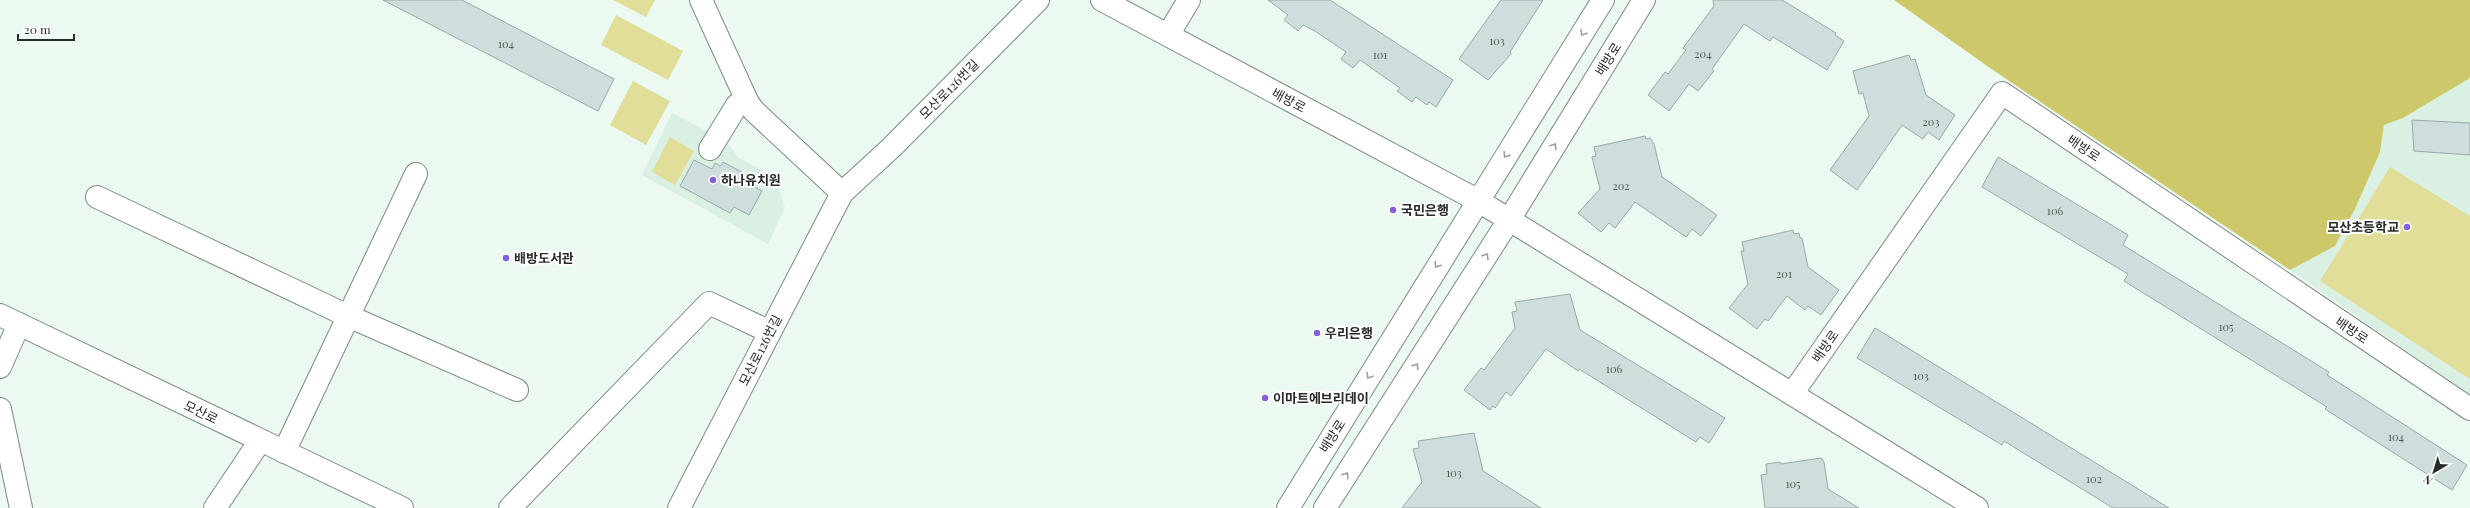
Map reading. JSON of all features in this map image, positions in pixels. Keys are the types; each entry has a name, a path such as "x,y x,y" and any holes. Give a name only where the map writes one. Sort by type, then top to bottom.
{"street":[{"path":"701,0 748,103 760,118 842,193"},
{"name":"모산로126번길","path":"679,508 842,193 890,148 1038,0"},
{"name":"배방로","path":"1102,0 1477,200 1977,508"},
{"path":"1168,35 1189,0"},
{"name":"배방로","path":"1288,508 1477,200 1604,0"},
{"name":"배방로","path":"1325,508 1509,220 1644,0"},
{"name":"배방로","path":"1792,394 2002,93 2470,409"},
{"path":"710,149 738,105 748,103"},
{"path":"284,452 416,174"},
{"path":"97,197 348,316 517,390"},
{"path":"510,508 708,303 770,332"},
{"path":"0,368 9,320"},
{"name":"모산로","path":"9,320 402,508"},
{"path":"0,409 7,480 21,508"},
{"path":"215,508 260,441"}],"shaded area":[{"path":"613,0 655,0 646,17"},
{"path":"1894,0 2470,0 2470,78 2403,118 2384,125 2380,152 2355,209 2335,246 2290,270 1990,68"},
{"path":"616,15 683,51 668,80 601,45"},
{"name":"모산초등학교","path":"2470,78 2470,395 2290,270 2335,246 2355,209 2380,152 2384,125 2403,118"},
{"path":"633,81 670,101 646,145 610,125"},
{"name":"하나유치원","path":"672,113 726,141 739,158 771,175 778,185 785,208 768,244 642,175"},
{"path":"670,137 694,151 675,185 652,172"},
{"name":"모산초등학교","path":"2390,167 2470,216 2470,379 2320,281"}],"building":[{"path":"383,0 462,0 614,79 598,111"},
{"path":"1268,0 1330,0 1453,80 1436,107 1429,102 1427,105 1416,97 1412,102 1397,91 1400,88 1360,60 1353,68 1341,59 1346,52 1315,31 1303,25 1298,31 1284,20 1288,15"},
{"path":"1501,0 1543,0 1510,52 1511,54 1488,80 1459,59"},
{"path":"1713,0 1782,0 1836,33 1835,35 1844,41 1827,70 1773,37 1770,41 1744,24 1712,69 1714,71 1698,91 1689,84 1669,111 1648,95 1665,72 1668,74 1686,50 1683,48 1714,6"},
{"path":"1909,55 1911,60 1915,59 1926,95 1955,115 1939,140 1928,132 1923,139 1902,125 1857,190 1830,170 1869,116 1863,93 1859,94 1853,71"},
{"path":"2412,120 2470,123 2470,155 2414,151"},
{"path":"1645,136 1646,139 1650,138 1654,144 1662,177 1717,215 1701,236 1692,229 1686,237 1635,202 1615,228 1609,223 1601,232 1578,213 1600,189 1592,157 1596,156 1594,147"},
{"path":"1998,157 2128,235 2123,245 2329,372 2327,375 2467,465 2452,490 2325,409 2327,407 2124,281 2128,274 1982,187"},
{"path":"694,160 712,169 715,163 721,166 723,162 749,176 746,182 762,191 749,215 734,207 730,213 680,186"},
{"path":"1793,230 1794,234 1799,233 1800,238 1802,238 1808,267 1839,290 1821,315 1808,306 1805,310 1787,296 1768,321 1765,319 1757,329 1729,308 1748,284 1741,251 1744,251 1742,242"},
{"path":"1570,294 1580,330 1725,418 1709,443 1700,437 1696,442 1579,369 1578,371 1546,349 1511,396 1506,392 1495,408 1493,406 1490,410 1464,390 1481,368 1484,370 1515,328 1512,312 1517,311 1515,302"},
{"path":"1875,328 2169,508 2113,508 2004,441 2002,445 1857,358"},
{"path":"1474,433 1483,471 1541,508 1402,508 1422,482 1413,449 1419,448 1418,441"},
{"path":"1821,458 1824,462 1828,489 1859,508 1765,508 1761,475 1767,474 1766,464 1780,462 1781,464"}],"place":[{"name":"하나유치원","path":"713,180"},
{"name":"국민은행","path":"1393,210"},
{"name":"모산초등학교","path":"2407,227"},
{"name":"배방도서관","path":"506,258"},
{"name":"우리은행","path":"1317,333"},
{"name":"이마트에브리데이","path":"1265,398"}]}
